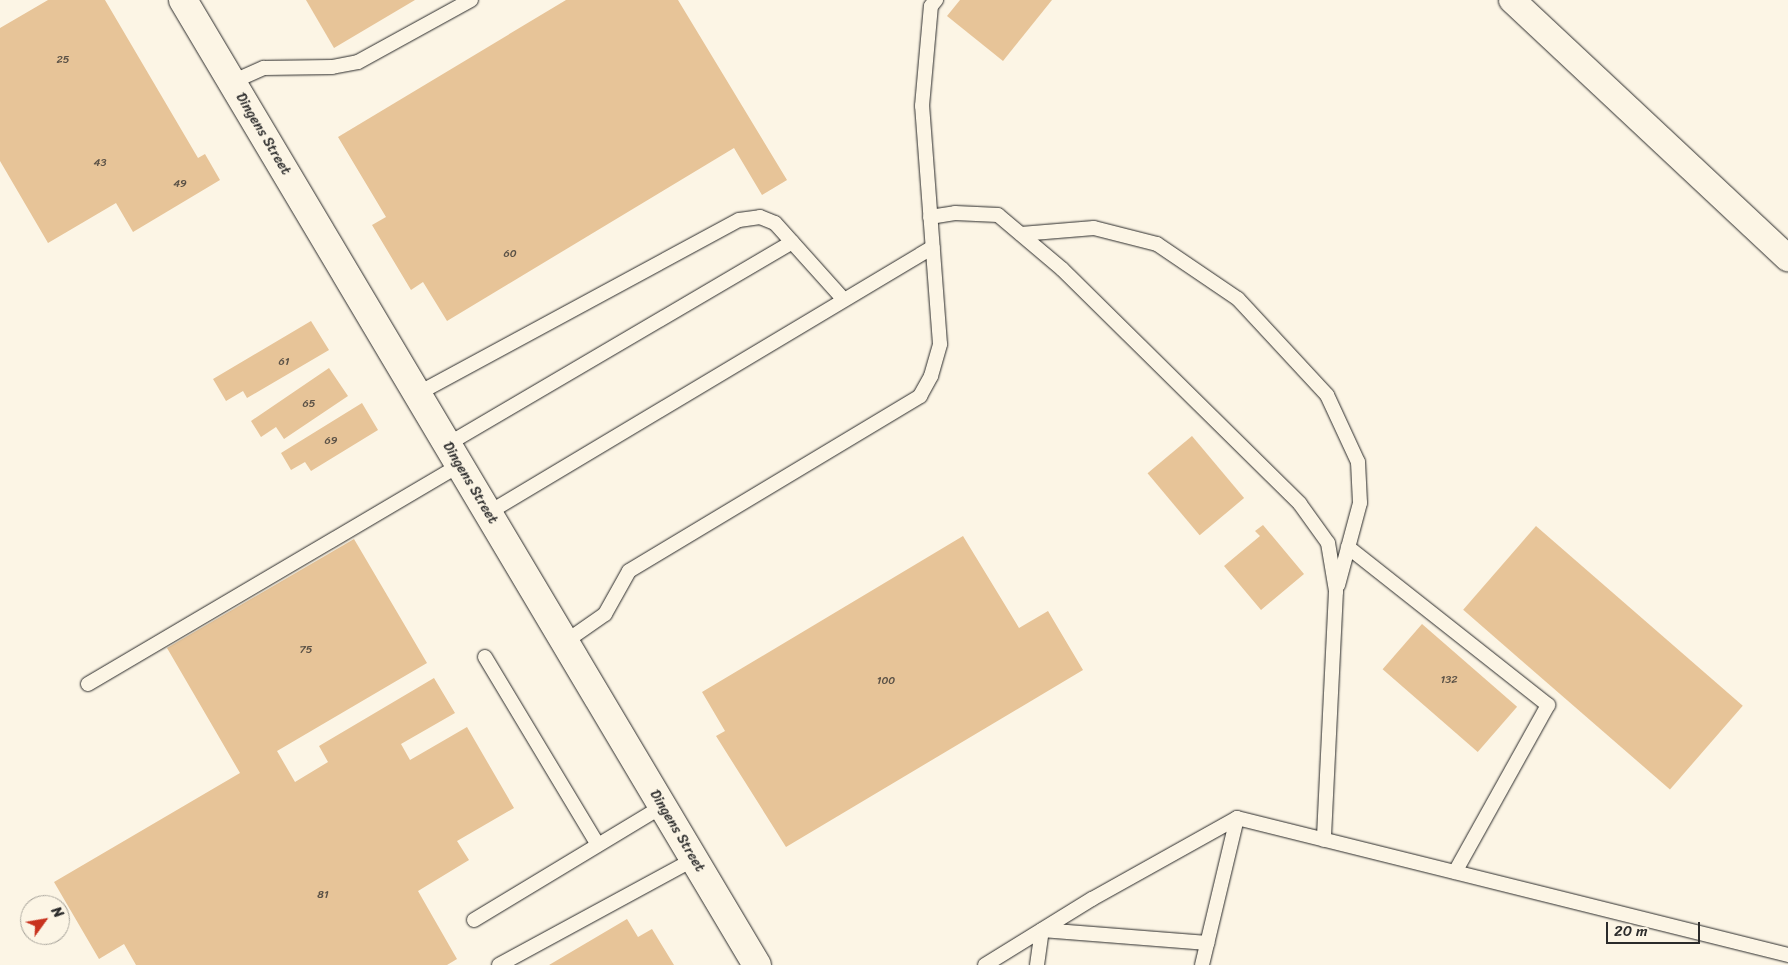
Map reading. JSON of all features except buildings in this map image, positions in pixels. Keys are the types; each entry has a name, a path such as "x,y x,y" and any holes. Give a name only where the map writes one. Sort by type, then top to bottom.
{"street":[{"name":"Dingens Street","path":"183,0 757,965"},
{"path":"1512,0 1788,258"}],"lane":[{"path":"232,82 264,68 332,67 358,62 471,0"},
{"path":"565,642 606,614 629,571 920,396 931,376 940,344 922,106 931,6 936,0"},
{"path":"930,217 955,213 998,215 1062,269 1300,504 1328,543 1336,591 1324,840"},
{"path":"417,394 739,220 760,217 776,223 844,300"},
{"path":"1021,234 1094,228 1157,244 1238,299 1327,395 1358,462 1360,502 1336,591"},
{"path":"88,684 792,242"},
{"path":"488,513 933,247"},
{"path":"1348,547 1548,705 1455,872"},
{"path":"485,657 598,845"},
{"path":"474,920 662,806"},
{"path":"985,965 1042,930 1237,818 1788,955"},
{"path":"1202,965 1237,818"},
{"path":"499,965 694,859"},
{"path":"1042,930 1207,943"},
{"path":"1037,965 1042,930"}]}
